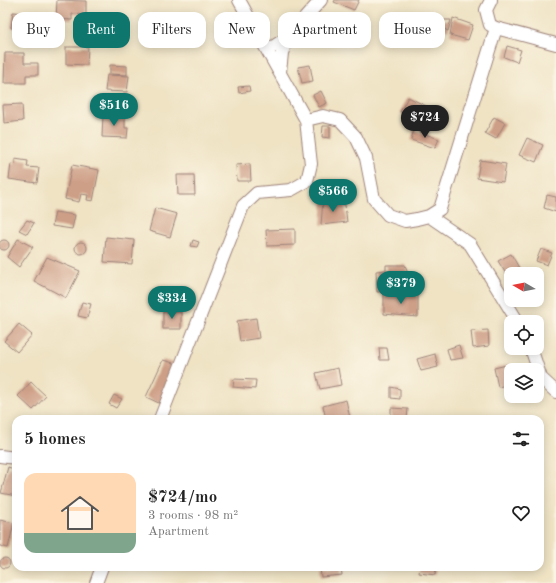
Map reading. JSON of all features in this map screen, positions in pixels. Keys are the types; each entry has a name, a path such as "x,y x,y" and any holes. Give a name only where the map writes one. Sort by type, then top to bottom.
{"street":[{"path":"162,415 243,206 257,193 291,190 307,181 311,164 306,120 239,0"},
{"path":"310,12 321,0"},
{"path":"491,0 486,10 490,24 496,28 556,44"},
{"path":"306,120 323,116 340,120 356,137 366,158 374,199 388,214 405,221 429,216 440,208 496,28"},
{"path":"268,50 278,44"},
{"path":"280,72 284,48"},
{"path":"429,216 470,244 514,315"},
{"path":"533,355 541,378 556,392"},
{"path":"0,456 12,458"},
{"path":"96,583 100,571"}],"building":[{"path":"57,0 86,1 86,12 73,12 72,20 65,20 65,12 56,12"},
{"path":"335,0 359,0 354,10 334,2"},
{"path":"453,18 473,25 468,40 450,35"},
{"path":"445,20 451,20 448,31 445,30"},
{"path":"507,46 521,50 517,62 504,57"},
{"path":"66,47 88,48 87,65 66,64"},
{"path":"5,53 24,53 24,63 38,63 38,75 26,75 26,83 4,83"},
{"path":"110,65 127,66 127,75 110,74"},
{"path":"310,65 313,81 302,83 298,67"},
{"path":"107,75 129,76 127,92 105,91"},
{"path":"249,86 250,91 239,93 238,87"},
{"path":"321,91 327,103 319,107 313,95"},
{"path":"408,97 438,112 430,128 400,112"},
{"path":"22,104 23,121 4,123 3,105"},
{"path":"103,116 125,117 125,128 128,128 127,138 102,137"},
{"path":"494,117 505,123 496,139 485,133"},
{"path":"323,126 330,126 330,138 322,137"},
{"path":"414,130 439,139 435,148 411,140"},
{"path":"527,138 543,145 536,162 519,155"},
{"path":"15,159 28,161 27,167 39,168 37,183 9,179 11,164 15,165"},
{"path":"480,160 506,164 503,182 477,178"},
{"path":"250,164 251,181 237,181 236,165"},
{"path":"72,165 99,170 93,201 87,200 88,195 81,194 79,202 65,199"},
{"path":"177,175 194,175 195,195 178,195"},
{"path":"547,195 556,197 556,212 544,208"},
{"path":"323,200 345,205 347,222 321,225"},
{"path":"155,208 177,214 170,237 149,231"},
{"path":"55,212 75,215 72,229 52,226"},
{"path":"27,220 34,223 27,234 19,230"},
{"path":"295,229 295,245 267,246 266,230"},
{"path":"106,237 134,240 132,264 104,262"},
{"path":"18,239 33,247 19,267 7,257"},
{"path":"2,240 6,240 9,245 6,250 2,250 -1,247 -1,243"},
{"path":"193,240 199,242 197,247 191,246"},
{"path":"79,242 83,242 87,248 83,254 79,254 75,250 75,246"},
{"path":"541,249 552,253 547,265 536,261"},
{"path":"511,254 519,267 504,267 504,270 498,261"},
{"path":"47,257 80,271 66,298 34,281"},
{"path":"386,265 405,265 409,275 409,283 397,291 377,292 376,271 386,270"},
{"path":"384,293 418,295 418,317 384,314"},
{"path":"82,302 91,304 87,318 78,316"},
{"path":"163,312 181,312 181,329 163,329"},
{"path":"256,318 259,338 240,341 237,321"},
{"path":"19,324 32,335 17,352 4,341"},
{"path":"488,330 489,346 473,348 471,331"},
{"path":"459,345 463,358 450,360 447,349"},
{"path":"379,348 387,348 389,360 380,360"},
{"path":"435,354 438,367 421,371 417,359"},
{"path":"163,360 177,364 161,404 146,397"},
{"path":"504,366 504,386 498,387 494,368"},
{"path":"338,368 341,385 320,389 316,373"},
{"path":"234,379 256,380 255,389 233,387"},
{"path":"31,382 46,396 33,410 18,396"},
{"path":"391,387 400,389 400,399 391,398"},
{"path":"114,395 122,399 116,408 109,404"},
{"path":"346,400 349,415 325,415 323,406"},
{"path":"391,408 408,409 407,415 391,415"},
{"path":"8,467 12,468 12,495 1,493"},
{"path":"0,520 12,523 12,531 8,548 0,546"},
{"path":"3,558 7,558 9,559 9,567 3,568 0,565 0,561"},
{"path":"320,571 342,571 342,575 321,577"},
{"path":"419,571 436,571 435,575 419,573"}]}
